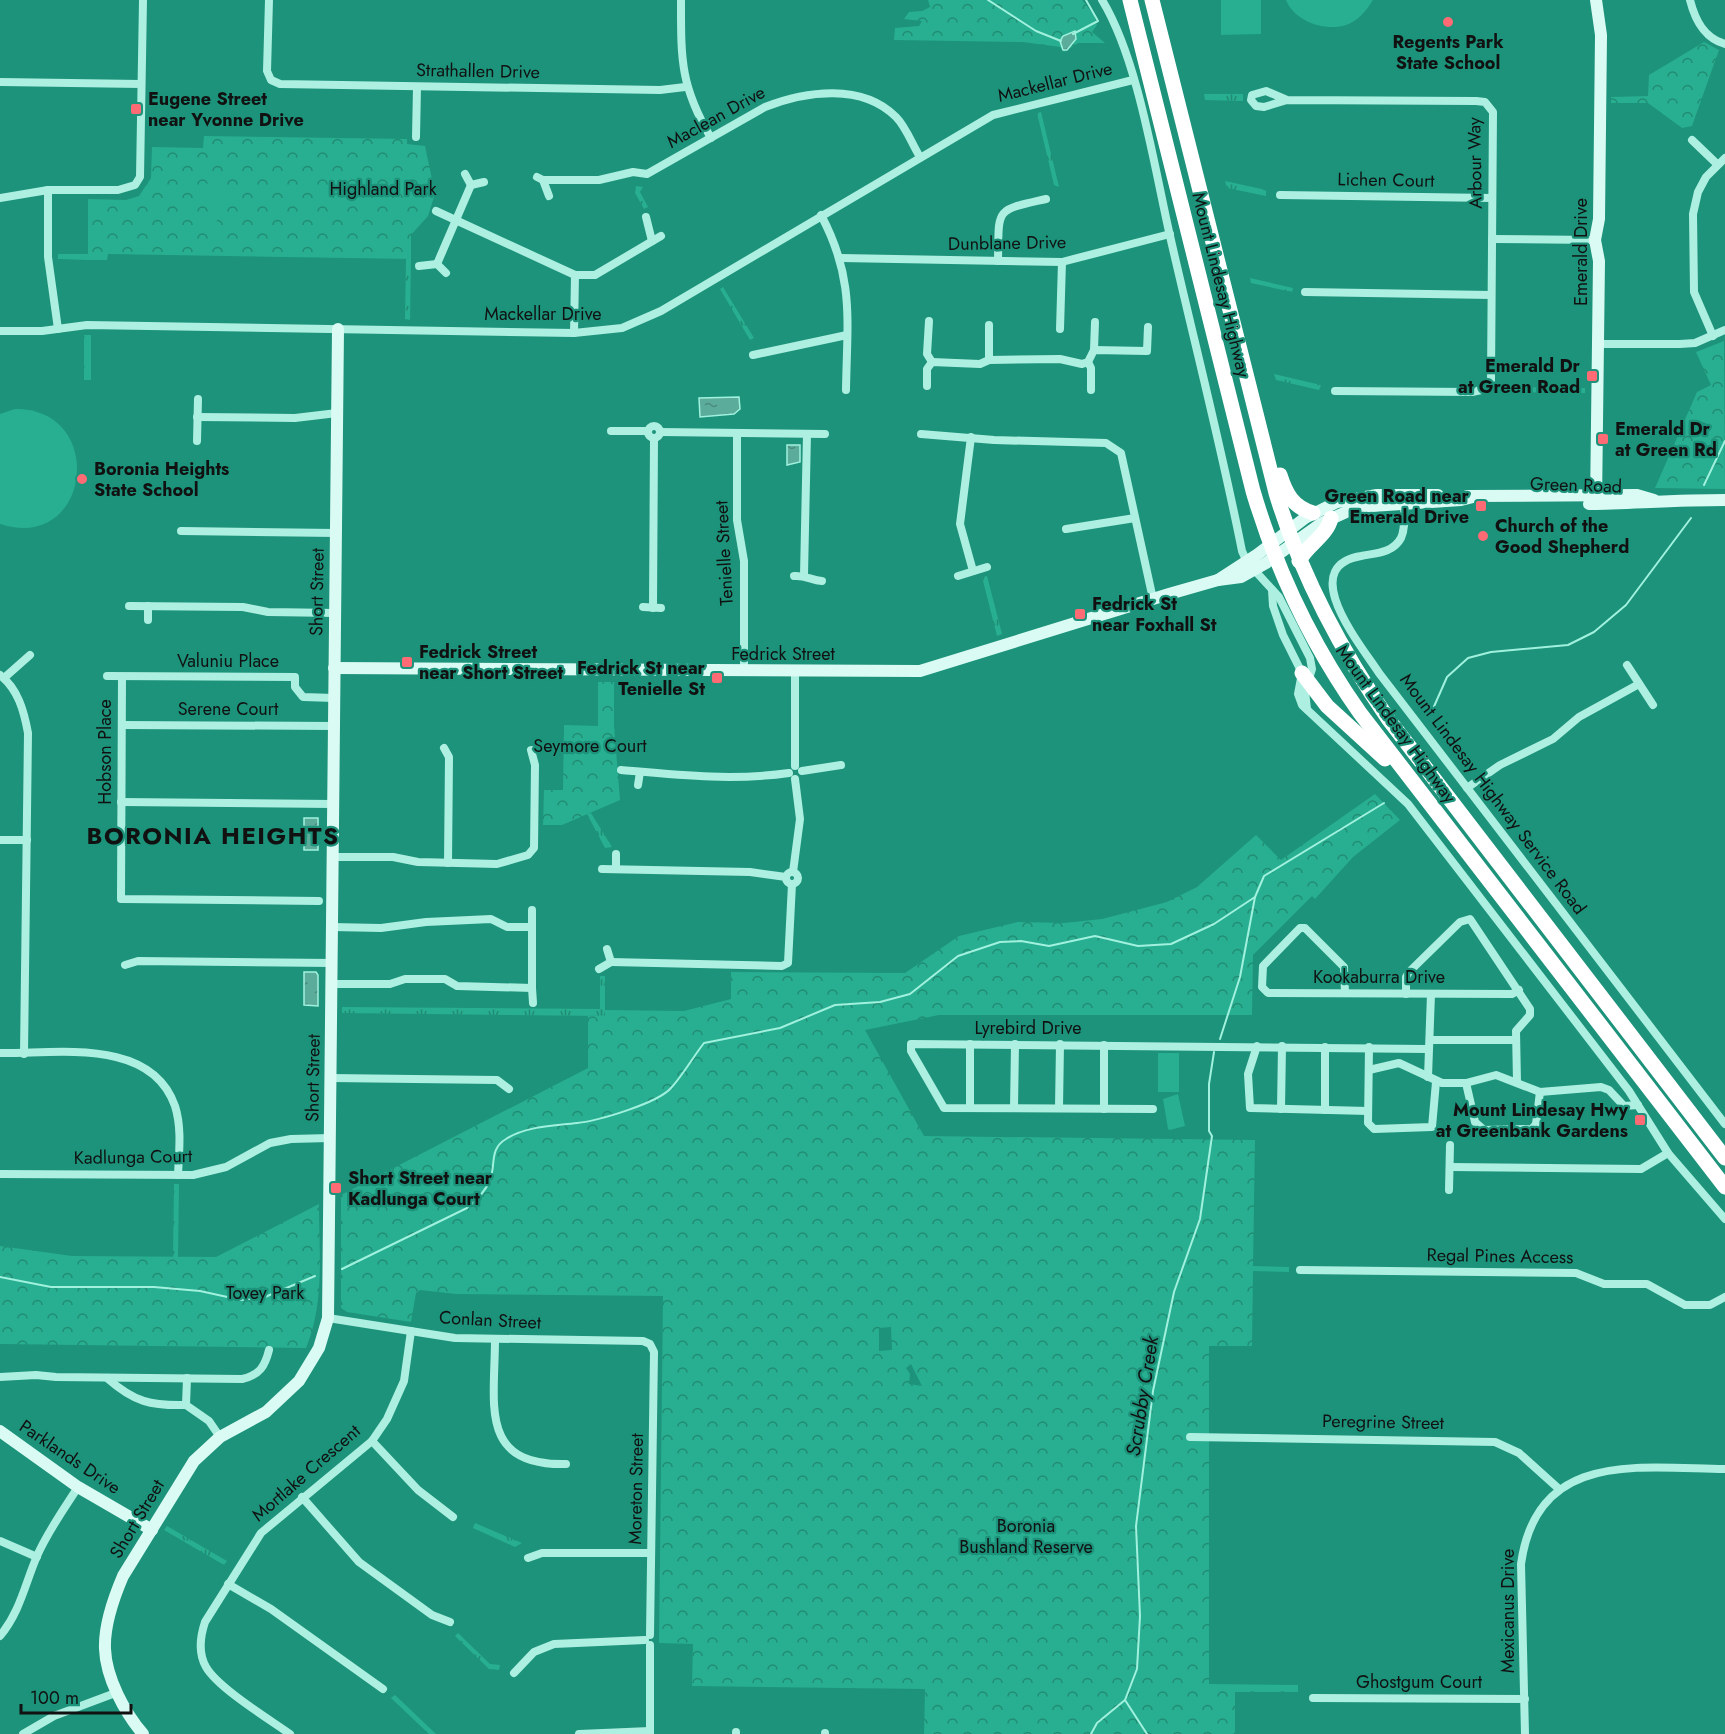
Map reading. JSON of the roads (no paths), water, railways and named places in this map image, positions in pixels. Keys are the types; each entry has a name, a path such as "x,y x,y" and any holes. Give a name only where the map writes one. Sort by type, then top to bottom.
{"highway":[{"path":"1119,0 1131,38 1143,53"},
{"name":"Mount Lindesay Highway","path":"1130,0 1253,491 1272,551 1299,613 1324,658 1401,766 1725,1187"},
{"name":"Mount Lindesay Highway","path":"1152,0 1256,417 1290,538 1330,626 1389,720 1725,1158"},
{"path":"1256,417 1266,430 1287,494 1300,508 1313,513"},
{"path":"1299,561 1306,549 1329,528 1331,518"},
{"path":"1305,677 1344,722 1388,761 1401,766"}],"street":[{"path":"0,198 48,190 118,190 135,185 140,177 143,0"},
{"name":"Strathallen Drive","path":"268,0 267,71 271,80 280,84 660,90 685,87"},
{"path":"681,0 681,60 685,87 695,111 711,138"},
{"path":"1102,0 1114,23 1133,80 1251,566 1279,597 1310,658 1312,669 1305,677"},
{"name":"Emerald Drive","path":"1596,0 1600,45 1599,219 1595,240 1599,261 1596,500"},
{"path":"1690,0 1700,27 1718,42 1725,44"},
{"name":"Mackellar Drive","path":"0,331 58,329 87,325 601,332 644,321 993,115 1133,80"},
{"path":"0,82 141,84"},
{"path":"417,87 417,136"},
{"name":"Maclean Drive","path":"549,196 540,179 599,180 633,172 647,174 765,107 786,99 811,94 844,94 865,98 881,105 897,119 920,157"},
{"name":"Arbour Way","path":"1287,100 1485,102 1493,112 1491,380 1486,389 1472,392 1335,391"},
{"path":"1692,140 1717,164"},
{"path":"1713,336 1694,292 1693,214 1698,192 1717,164 1725,158"},
{"path":"465,174 471,185"},
{"path":"471,185 484,182"},
{"path":"437,264 471,185"},
{"path":"48,190 48,257 58,329"},
{"name":"Lichen Court","path":"1280,195 1492,198"},
{"path":"998,261 999,219 1002,212 1046,199"},
{"path":"436,211 575,275 595,274 661,236"},
{"path":"821,215 841,258 847,283 846,390"},
{"path":"646,217 652,241"},
{"name":"Dunblane Drive","path":"841,258 1062,262 1170,234"},
{"path":"1492,239 1595,240"},
{"path":"1060,329 1062,262"},
{"path":"418,266 437,264"},
{"path":"437,264 446,273"},
{"path":"574,333 575,275"},
{"path":"1305,292 1491,295"},
{"path":"929,321 927,354 932,362"},
{"path":"1088,362 1094,350 1095,322"},
{"path":"989,325 989,360"},
{"path":"1094,350 1147,351 1148,327"},
{"name":"Short Street","path":"144,1734 127,1712 106,1657 106,1636 123,1576 190,1467 220,1437 266,1412 285,1397 310,1366 325,1334 328,1318 338,329"},
{"path":"1598,344 1680,344 1713,336 1725,330"},
{"path":"753,355 847,336"},
{"path":"932,362 980,364 989,360 1060,359 1075,364 1088,362"},
{"path":"927,386 927,369 932,362"},
{"path":"1088,362 1091,368 1091,390"},
{"path":"197,441 198,399"},
{"path":"197,417 295,418 337,413"},
{"path":"611,431 654,434 825,434"},
{"name":"Tenielle Street","path":"737,433 737,520 744,561 744,672"},
{"path":"652,608 654,434"},
{"path":"804,575 807,434"},
{"path":"921,434 1106,443 1114,446 1121,453 1153,599"},
{"path":"971,437 960,524 973,571"},
{"name":"Green Road","path":"1290,538 1313,513 1350,498 1497,497 1596,500 1637,495 1654,500 1725,500"},
{"name":"Green Road","path":"1272,551 1290,538 1331,518 1366,505 1404,499"},
{"name":"Mount Lindesay Highway Service Road","path":"1404,499 1403,532 1394,547 1385,552 1342,561 1332,574 1331,588 1347,622 1379,673 1725,1124"},
{"path":"1066,529 1135,518"},
{"path":"181,531 336,533"},
{"name":"Fedrick Street","path":"334,668 744,672 920,671 1218,580 1251,566 1272,551"},
{"path":"958,576 987,567"},
{"path":"794,576 804,575 812,580 822,581"},
{"path":"1272,590 1273,606 1282,635 1305,677 1307,710 1408,804 1638,1105 1668,1153 1725,1219"},
{"path":"129,606 243,606 268,612 335,613"},
{"path":"148,606 148,620"},
{"path":"24,1054 28,733 24,712 17,694 2,676 30,655"},
{"path":"1627,665 1653,705"},
{"path":"599,969 610,962 782,966 788,963 790,878 800,819 795,772 795,672"},
{"name":"Valuniu Place","path":"107,676 295,677 295,687 303,697 334,698"},
{"name":"Hobson Place","path":"122,677 121,899 319,901"},
{"path":"1467,788 1500,765 1553,739 1585,713 1639,684"},
{"name":"Serene Court","path":"122,725 334,726"},
{"path":"444,748 449,757 448,863"},
{"path":"333,857 393,857 418,862 496,864 528,855 534,848 535,765 531,750"},
{"path":"621,770 724,778 754,778 841,765"},
{"path":"638,785 640,772"},
{"path":"121,802 333,804"},
{"path":"0,840 27,840"},
{"path":"616,854 616,868"},
{"path":"602,869 750,872 790,878"},
{"path":"532,910 533,1003"},
{"path":"332,927 381,928 426,921 491,919 507,927 532,927"},
{"path":"1406,994 1406,977 1409,972 1460,922 1470,919 1527,1003 1530,1015 1516,1031 1517,1082"},
{"name":"Kookaburra Drive","path":"1345,993 1344,967 1305,928 1300,928 1263,966 1264,991 1345,993 1406,994 1512,994 1519,990"},
{"path":"607,949 610,962"},
{"path":"125,965 138,961 332,963"},
{"path":"332,984 390,984 405,979 445,979 456,986 532,987"},
{"path":"1369,1047 1368,1123 1374,1129 1430,1129 1435,1123 1429,1044 1431,994"},
{"name":"Lyrebird Drive","path":"1153,1109 942,1107 910,1047 915,1043 1369,1047 1515,1040"},
{"path":"970,1044 970,1108"},
{"path":"1014,1108 1015,1044"},
{"path":"1059,1108 1060,1044"},
{"path":"1104,1045 1104,1109"},
{"path":"1257,1046 1248,1074 1248,1106 1252,1110 1368,1111"},
{"path":"1281,1109 1282,1046"},
{"path":"1325,1047 1325,1110"},
{"path":"0,1053 98,1054 119,1057 138,1064 153,1074 165,1088 175,1106 179,1127 178,1174"},
{"path":"1369,1070 1399,1063 1432,1079 1466,1083 1496,1075 1540,1092 1601,1087 1609,1090 1624,1106 1638,1105"},
{"path":"332,1078 497,1080 509,1089"},
{"path":"1466,1083 1475,1122 1484,1130 1528,1131 1536,1127 1540,1092"},
{"name":"Kadlunga Court","path":"0,1174 193,1175 226,1167 270,1143 291,1139 330,1138"},
{"path":"1449,1190 1450,1145"},
{"path":"1450,1167 1641,1168 1668,1153"},
{"name":"Regal Pines Access","path":"1300,1270 1576,1273 1604,1284 1647,1284 1685,1305 1710,1305 1725,1297"},
{"name":"Conlan Street","path":"328,1318 455,1338 643,1341 650,1344"},
{"name":"Mortlake Crescent","path":"290,1734 216,1680 206,1667 201,1653 200,1637 205,1622 261,1533 372,1441 396,1403 404,1382 411,1331"},
{"path":"495,1339 495,1416 498,1432 507,1448 523,1459 540,1464 566,1464"},
{"name":"Moreton Street","path":"650,1344 654,1352 648,1640 650,1732"},
{"path":"0,1377 36,1375 233,1380 251,1377 265,1365 269,1350"},
{"path":"107,1378 139,1400 151,1405 186,1405 209,1421 220,1437"},
{"path":"186,1405 187,1378"},
{"name":"Parklands Drive","path":"0,1431 78,1487 152,1530"},
{"name":"Peregrine Street","path":"1190,1437 1495,1442 1520,1453 1559,1489"},
{"path":"372,1441 429,1500 453,1517"},
{"name":"Mexicanus Drive","path":"1525,1734 1521,1564 1524,1542 1543,1504 1559,1489 1596,1472 1615,1468 1725,1469"},
{"path":"0,1636 12,1622 37,1557 78,1487"},
{"path":"302,1497 359,1562 432,1615 450,1622"},
{"path":"0,1541 37,1557"},
{"path":"528,1558 542,1553 651,1553"},
{"path":"228,1584 271,1609 383,1689"},
{"path":"514,1673 534,1652 554,1644 648,1640"},
{"path":"26,1733 54,1716 118,1692"},
{"name":"Ghostgum Court","path":"1313,1698 1525,1699"},
{"path":"579,1734 650,1732"}],"water":[{"path":"1075,31 1076,39 1067,50 1063,50 1060,41 1063,36"},
{"path":"739,397 740,409 734,414 700,417 699,398"},
{"path":"787,445 800,445 800,462 787,465"},
{"path":"304,818 318,818 318,850 304,850"},
{"path":"304,972 316,972 318,975 318,1006 304,1005"}],"waterway":[{"path":"988,0 1036,31 1061,41"},
{"path":"1073,34 1098,21 1086,0"},
{"name":"Scrubby Creek","path":"1704,485 1725,441"},
{"name":"Scrubby Creek","path":"1432,711 1447,677 1468,658 1491,652 1568,645 1594,632 1626,605 1691,518"},
{"name":"Scrubby Creek","path":"1220,1039 1240,977 1255,897 1264,876 1384,803"},
{"path":"342,1269 467,1208 480,1196 488,1184 495,1152 506,1139 531,1129 599,1119 654,1100 671,1088 704,1043 780,1028 835,1005 880,1002 910,994 958,956 1000,942 1021,941 1049,946 1095,936 1138,946 1171,944 1214,924 1255,897"},
{"name":"Scrubby Creek","path":"1091,1734 1097,1723 1125,1700 1137,1669 1140,1616 1136,1526 1153,1391 1174,1292 1200,1219 1212,1136 1209,1131 1209,1084 1214,1052"},
{"path":"0,1277 51,1287 154,1287 200,1291 241,1300 265,1297 315,1276"},
{"path":"1125,1700 1147,1734"}],"place":[{"name":"Regents Park State School","path":"1448,22"},
{"name":"Eugene Street near Yvonne Drive","path":"136,109"},
{"name":"Emerald Dr at Green Road","path":"1592,376"},
{"name":"Emerald Dr at Green Rd","path":"1603,439"},
{"name":"Boronia Heights State School","path":"82,479"},
{"name":"Green Road near Emerald Drive","path":"1481,506"},
{"name":"Church of the Good Shepherd","path":"1483,536"},
{"name":"Fedrick St near Foxhall St","path":"1080,614"},
{"name":"Fedrick Street near Short Street","path":"407,662"},
{"name":"Fedrick St near Tenielle St","path":"717,678"},
{"name":"Mount Lindesay Hwy at Greenbank Gardens","path":"1640,1120"},
{"name":"Short Street near Kadlunga Court","path":"336,1188"}],"district":[{"name":"BORONIA HEIGHTS","path":"213,836"}],"park label":[{"name":"Highland Park","path":"383,189"},
{"name":"Seymore Court","path":"590,746"},
{"name":"Tovey Park","path":"265,1293"},
{"name":"Boronia Bushland Reserve","path":"1026,1536"}]}
